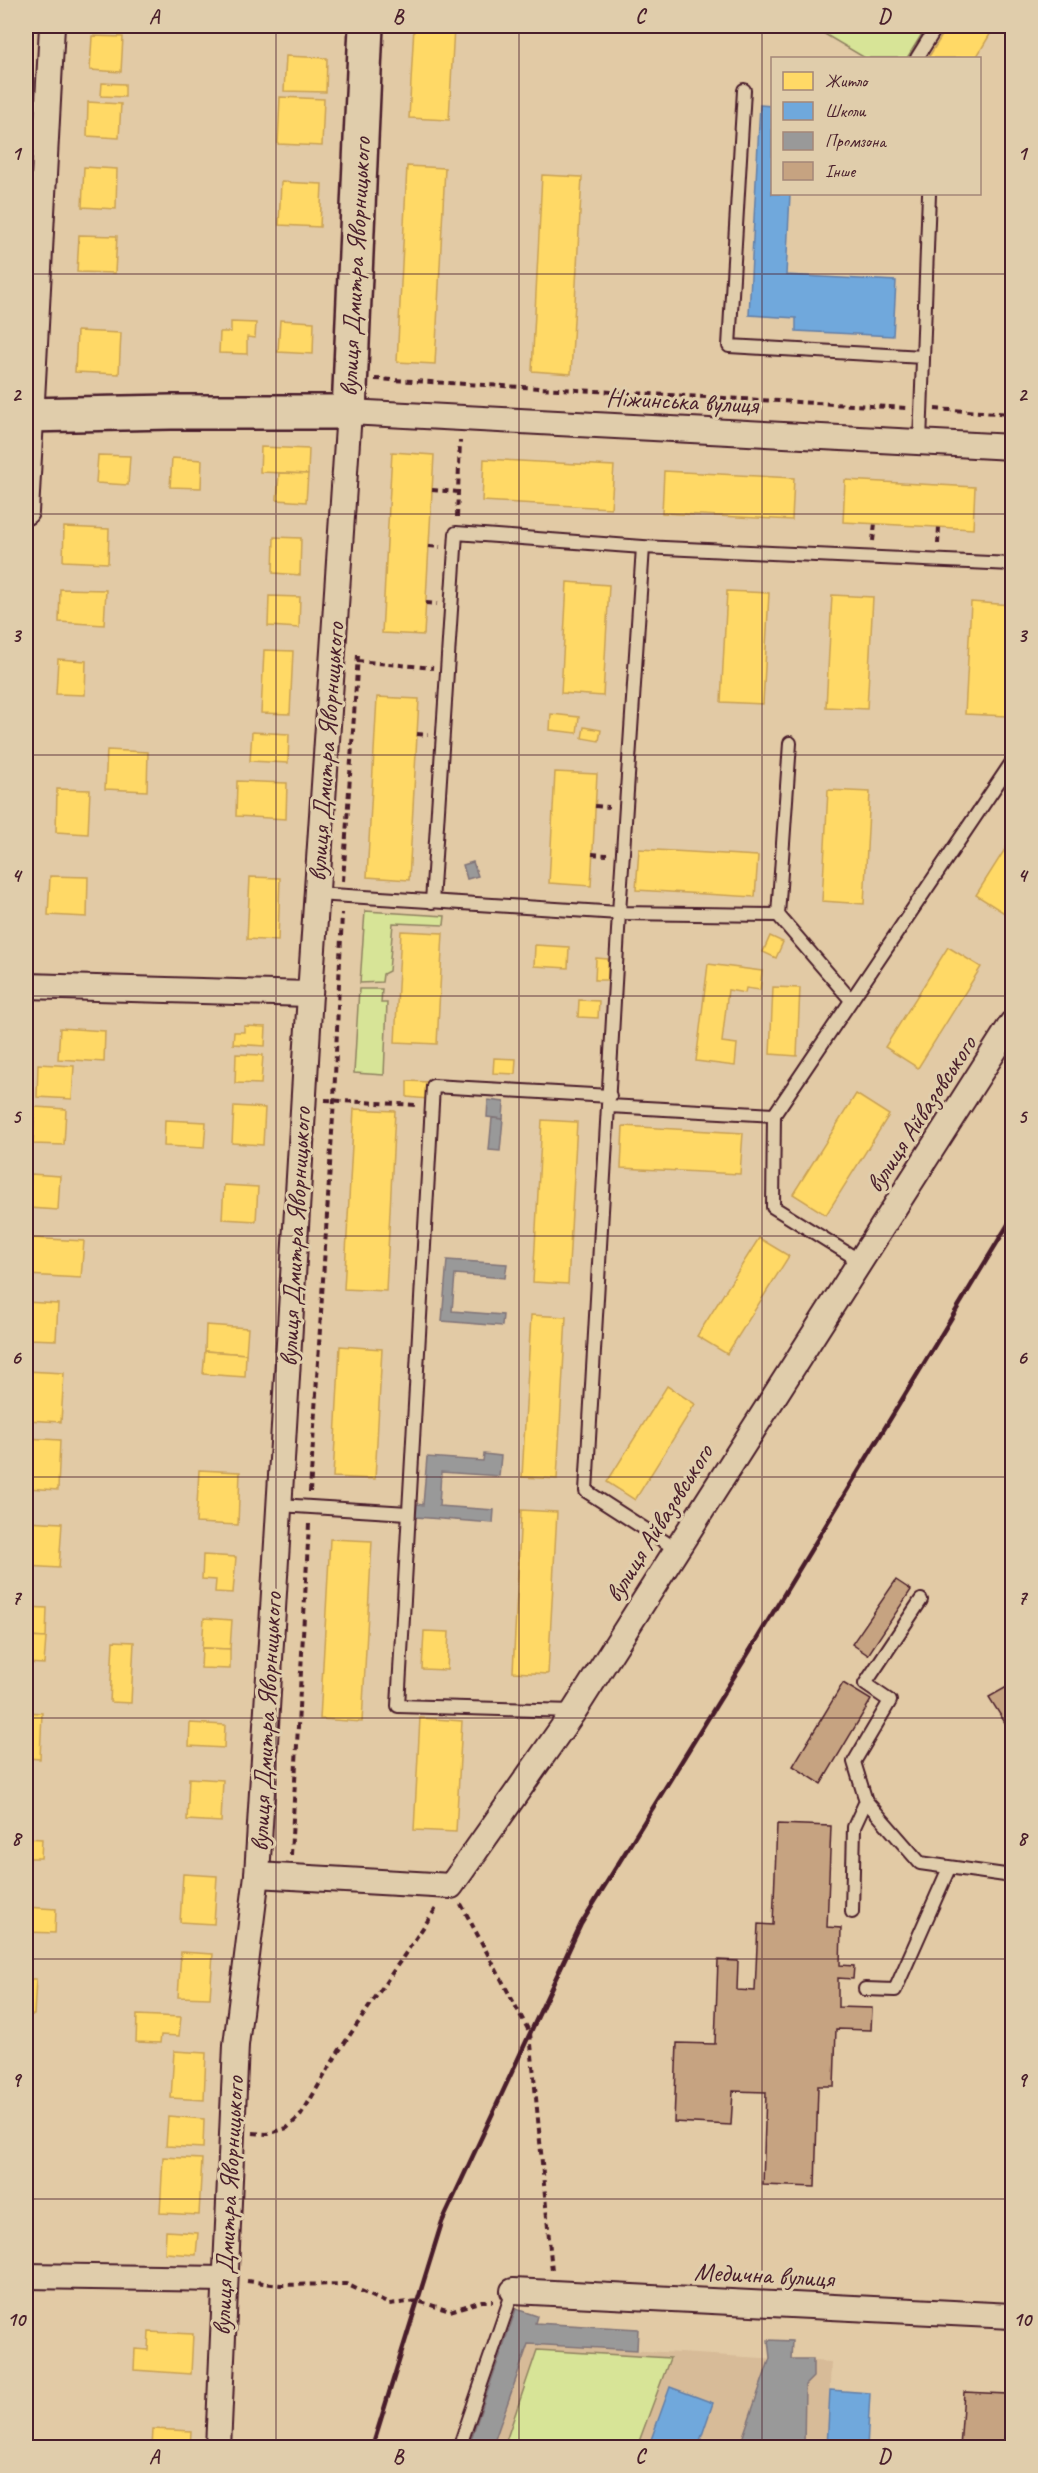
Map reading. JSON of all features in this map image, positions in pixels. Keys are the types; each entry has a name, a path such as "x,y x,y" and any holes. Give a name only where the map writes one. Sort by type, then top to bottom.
{"street":[{"path":"26,512 28,415 52,26"},
{"name":"вулиця Дмитра Яворницького","path":"218,2448 236,2045 257,1875 332,659 361,412 366,26"},
{"path":"28,415 361,412"},
{"name":"Ніжинська вулиця","path":"361,412 1012,447"},
{"path":"26,986 310,994"},
{"name":"вулиця Айвазовського","path":"451,1886 574,1712 1012,1023"},
{"path":"257,1875 451,1886"},
{"path":"26,2276 225,2279"},
{"name":"Медична вулиця","path":"511,2296 554,2293 1012,2316"}],"lane":[{"path":"918,57 937,26"},
{"path":"744,90 729,346 923,357"},
{"path":"920,442 928,195"},
{"path":"432,902 456,533 643,547 1012,564"},
{"path":"643,547 619,913 586,1491 676,1549"},
{"path":"790,743 778,915 851,1000"},
{"path":"860,1261 774,1207 774,1115 1012,762"},
{"path":"316,894 619,913 778,915"},
{"path":"574,1712 398,1706 434,1086 774,1115"},
{"path":"279,1505 408,1513"},
{"path":"921,1600 865,1684 890,1701 854,1762 866,1801 920,1863 1012,1876"},
{"path":"852,1912 854,1827 866,1801"},
{"path":"865,1989 895,1990 949,1868"},
{"path":"459,2448 511,2296"}],"path":[{"path":"361,412 375,379 1012,414"},
{"path":"456,533 461,418"},
{"path":"432,490 458,492"},
{"path":"290,1876 309,1507 334,1100 342,896 358,649"},
{"path":"332,659 447,669"},
{"path":"304,1099 432,1106"},
{"path":"232,2132 267,2134 287,2128 301,2115 339,2051 451,1886 530,2032 554,2293"},
{"path":"225,2279 280,2285 346,2284 389,2304 418,2301 450,2311 482,2301 511,2296"}],"shaded area":[{"path":"528,2344 831,2362 827,2447 492,2448"}],"green space":[{"path":"811,26 927,26 908,57 863,57"},
{"path":"365,911 445,916 444,925 393,923 389,971 383,974 382,982 360,983"},
{"path":"359,989 382,989 381,1003 387,1003 384,1075 354,1073"},
{"path":"537,2350 670,2358 637,2447 504,2447"}],"building: Житло":[{"path":"414,26 454,26 449,120 409,118"},
{"path":"948,26 995,26 977,57 929,57"},
{"path":"92,36 123,37 121,72 90,70"},
{"path":"286,56 327,58 326,92 284,91"},
{"path":"102,83 125,84 125,97 101,96"},
{"path":"280,97 324,99 322,146 278,144"},
{"path":"88,102 121,104 119,138 87,136"},
{"path":"407,166 445,168 435,364 397,362"},
{"path":"84,167 117,169 116,209 82,207"},
{"path":"542,175 582,177 571,374 532,371"},
{"path":"281,182 322,184 320,227 279,225"},
{"path":"79,235 117,236 115,273 77,272"},
{"path":"280,320 314,322 313,354 278,352"},
{"path":"231,322 256,323 255,338 247,337 247,354 219,353 220,332 231,332"},
{"path":"77,331 121,333 119,374 75,372"},
{"path":"261,447 309,449 308,474 260,472"},
{"path":"392,452 434,455 424,635 382,633"},
{"path":"98,455 130,456 128,485 96,483"},
{"path":"172,458 202,460 201,488 170,487"},
{"path":"484,459 614,466 611,508 482,501"},
{"path":"664,471 794,478 792,520 662,513"},
{"path":"279,473 308,474 306,502 277,500"},
{"path":"845,480 975,487 973,529 843,522"},
{"path":"64,527 109,529 108,563 63,561"},
{"path":"274,537 301,538 300,575 273,573"},
{"path":"567,582 609,585 603,696 561,693"},
{"path":"60,589 106,590 104,625 59,622"},
{"path":"727,591 769,593 763,704 721,702"},
{"path":"832,595 873,597 867,709 826,707"},
{"path":"269,596 300,597 299,628 268,626"},
{"path":"971,602 1012,605 1007,716 965,714"},
{"path":"264,650 293,651 290,714 261,713"},
{"path":"58,659 86,661 85,695 56,694"},
{"path":"377,697 419,699 409,880 367,877"},
{"path":"551,714 579,717 577,733 550,730"},
{"path":"584,727 601,730 599,741 582,738"},
{"path":"252,732 289,734 288,763 250,761"},
{"path":"107,750 148,752 147,791 105,789"},
{"path":"555,772 597,774 591,886 549,883"},
{"path":"237,781 287,783 286,819 236,816"},
{"path":"57,789 90,790 88,834 56,832"},
{"path":"828,790 870,792 864,904 822,901"},
{"path":"1012,838 1012,910 1009,916 976,895"},
{"path":"639,849 758,856 755,897 636,890"},
{"path":"50,876 88,877 87,917 48,915"},
{"path":"250,877 280,878 278,941 247,939"},
{"path":"401,931 443,933 437,1044 395,1042"},
{"path":"770,936 783,942 776,958 763,952"},
{"path":"535,945 569,947 568,968 534,966"},
{"path":"948,947 981,967 918,1068 885,1047"},
{"path":"596,958 608,959 608,980 595,980"},
{"path":"708,964 762,971 760,990 746,988 745,993 728,990 722,1042 737,1044 735,1066 696,1061"},
{"path":"773,987 800,988 797,1056 770,1054"},
{"path":"579,1000 599,1001 598,1018 578,1017"},
{"path":"244,1026 266,1027 265,1046 233,1044 234,1032 244,1032"},
{"path":"60,1028 105,1031 104,1062 58,1059"},
{"path":"236,1054 263,1055 261,1084 235,1083"},
{"path":"494,1058 516,1059 515,1074 493,1073"},
{"path":"38,1064 74,1066 72,1099 37,1097"},
{"path":"407,1081 429,1082 428,1099 407,1097"},
{"path":"856,1094 889,1115 826,1215 793,1194"},
{"path":"234,1106 265,1108 263,1145 232,1143"},
{"path":"35,1107 66,1109 64,1145 33,1144"},
{"path":"354,1109 395,1111 386,1291 344,1289"},
{"path":"165,1120 206,1122 204,1148 164,1146"},
{"path":"542,1120 577,1122 568,1284 533,1282"},
{"path":"623,1126 743,1133 740,1174 621,1168"},
{"path":"31,1174 60,1176 58,1210 29,1208"},
{"path":"224,1185 258,1187 256,1221 222,1219"},
{"path":"29,1238 84,1241 81,1278 27,1275"},
{"path":"759,1238 789,1256 727,1354 697,1336"},
{"path":"26,1302 58,1304 56,1340 26,1339"},
{"path":"531,1315 566,1317 557,1479 522,1477"},
{"path":"206,1325 248,1328 246,1354 205,1351"},
{"path":"340,1346 382,1349 375,1479 333,1477"},
{"path":"205,1351 246,1354 245,1377 203,1374"},
{"path":"26,1371 64,1373 61,1422 26,1420"},
{"path":"667,1386 695,1404 635,1500 607,1482"},
{"path":"26,1438 60,1440 58,1490 26,1488"},
{"path":"199,1470 240,1472 238,1525 196,1523"},
{"path":"521,1510 557,1512 548,1674 513,1672"},
{"path":"26,1521 62,1523 59,1568 26,1566"},
{"path":"330,1539 372,1541 362,1722 320,1719"},
{"path":"203,1555 236,1557 233,1593 215,1592 216,1580 202,1579"},
{"path":"26,1607 47,1608 46,1638 26,1637"},
{"path":"204,1618 232,1620 230,1649 202,1648"},
{"path":"424,1631 449,1632 447,1670 422,1669"},
{"path":"26,1637 46,1638 44,1664 26,1663"},
{"path":"113,1641 134,1642 131,1703 110,1702"},
{"path":"202,1648 230,1649 230,1669 201,1668"},
{"path":"26,1712 42,1713 40,1759 26,1758"},
{"path":"420,1718 462,1721 456,1832 414,1830"},
{"path":"190,1723 225,1725 224,1748 189,1746"},
{"path":"26,1771 31,1771 29,1807 26,1807"},
{"path":"189,1778 223,1780 221,1822 187,1820"},
{"path":"26,1838 42,1839 41,1858 30,1858 28,1888 26,1887"},
{"path":"183,1874 217,1876 214,1924 180,1922"},
{"path":"26,1907 56,1909 55,1933 26,1932"},
{"path":"181,1952 213,1954 210,1998 178,1997"},
{"path":"26,1979 36,1979 34,2015 26,2015"},
{"path":"137,2015 181,2017 179,2036 161,2035 160,2043 136,2042"},
{"path":"174,2051 206,2053 204,2100 171,2098"},
{"path":"168,2116 204,2119 203,2148 166,2146"},
{"path":"163,2157 202,2159 199,2215 160,2213"},
{"path":"166,2231 198,2233 196,2255 165,2253"},
{"path":"149,2332 193,2334 191,2374 134,2370 135,2349 148,2350"},
{"path":"153,2429 191,2431 190,2448 152,2448"}],"building: Школи":[{"path":"760,105 771,106 771,195 790,195 786,275 896,281 893,336 796,331 796,318 749,315"},
{"path":"670,2387 713,2403 699,2444 692,2442 690,2448 648,2448"},
{"path":"830,2390 870,2393 867,2448 827,2448"}],"building: Промзона":[{"path":"473,862 478,876 467,879 463,865"},
{"path":"488,1100 504,1102 503,1119 487,1117"},
{"path":"492,1118 503,1119 500,1151 489,1150"},
{"path":"447,1260 507,1264 505,1278 455,1274 452,1311 503,1315 502,1326 442,1321"},
{"path":"484,1454 501,1456 499,1476 441,1472 439,1506 494,1510 493,1523 416,1517 417,1504 423,1505 427,1457 483,1461"},
{"path":"516,2309 537,2316 535,2323 638,2329 637,2350 528,2344 492,2448 468,2448"},
{"path":"768,2340 792,2341 791,2359 813,2359 813,2377 805,2385 804,2448 739,2448 770,2358"}],"building: Інше":[{"path":"896,1580 911,1590 868,1655 852,1644"},
{"path":"843,1683 871,1700 821,1784 793,1766"},
{"path":"1012,1684 1012,1727 1009,1729 989,1697"},
{"path":"777,1824 831,1826 827,1927 841,1928 840,1965 854,1966 853,1979 838,1978 838,2007 872,2008 871,2030 836,2029 834,2086 818,2086 815,2187 763,2185 766,2092 733,2091 731,2125 674,2122 677,2043 715,2044 718,1960 738,1961 737,1990 755,1991 758,1924 773,1925"},
{"path":"964,2392 1007,2394 1004,2448 960,2448"}],"railway":[{"path":"372,2448 442,2222 581,1924 1012,1218"}]}
